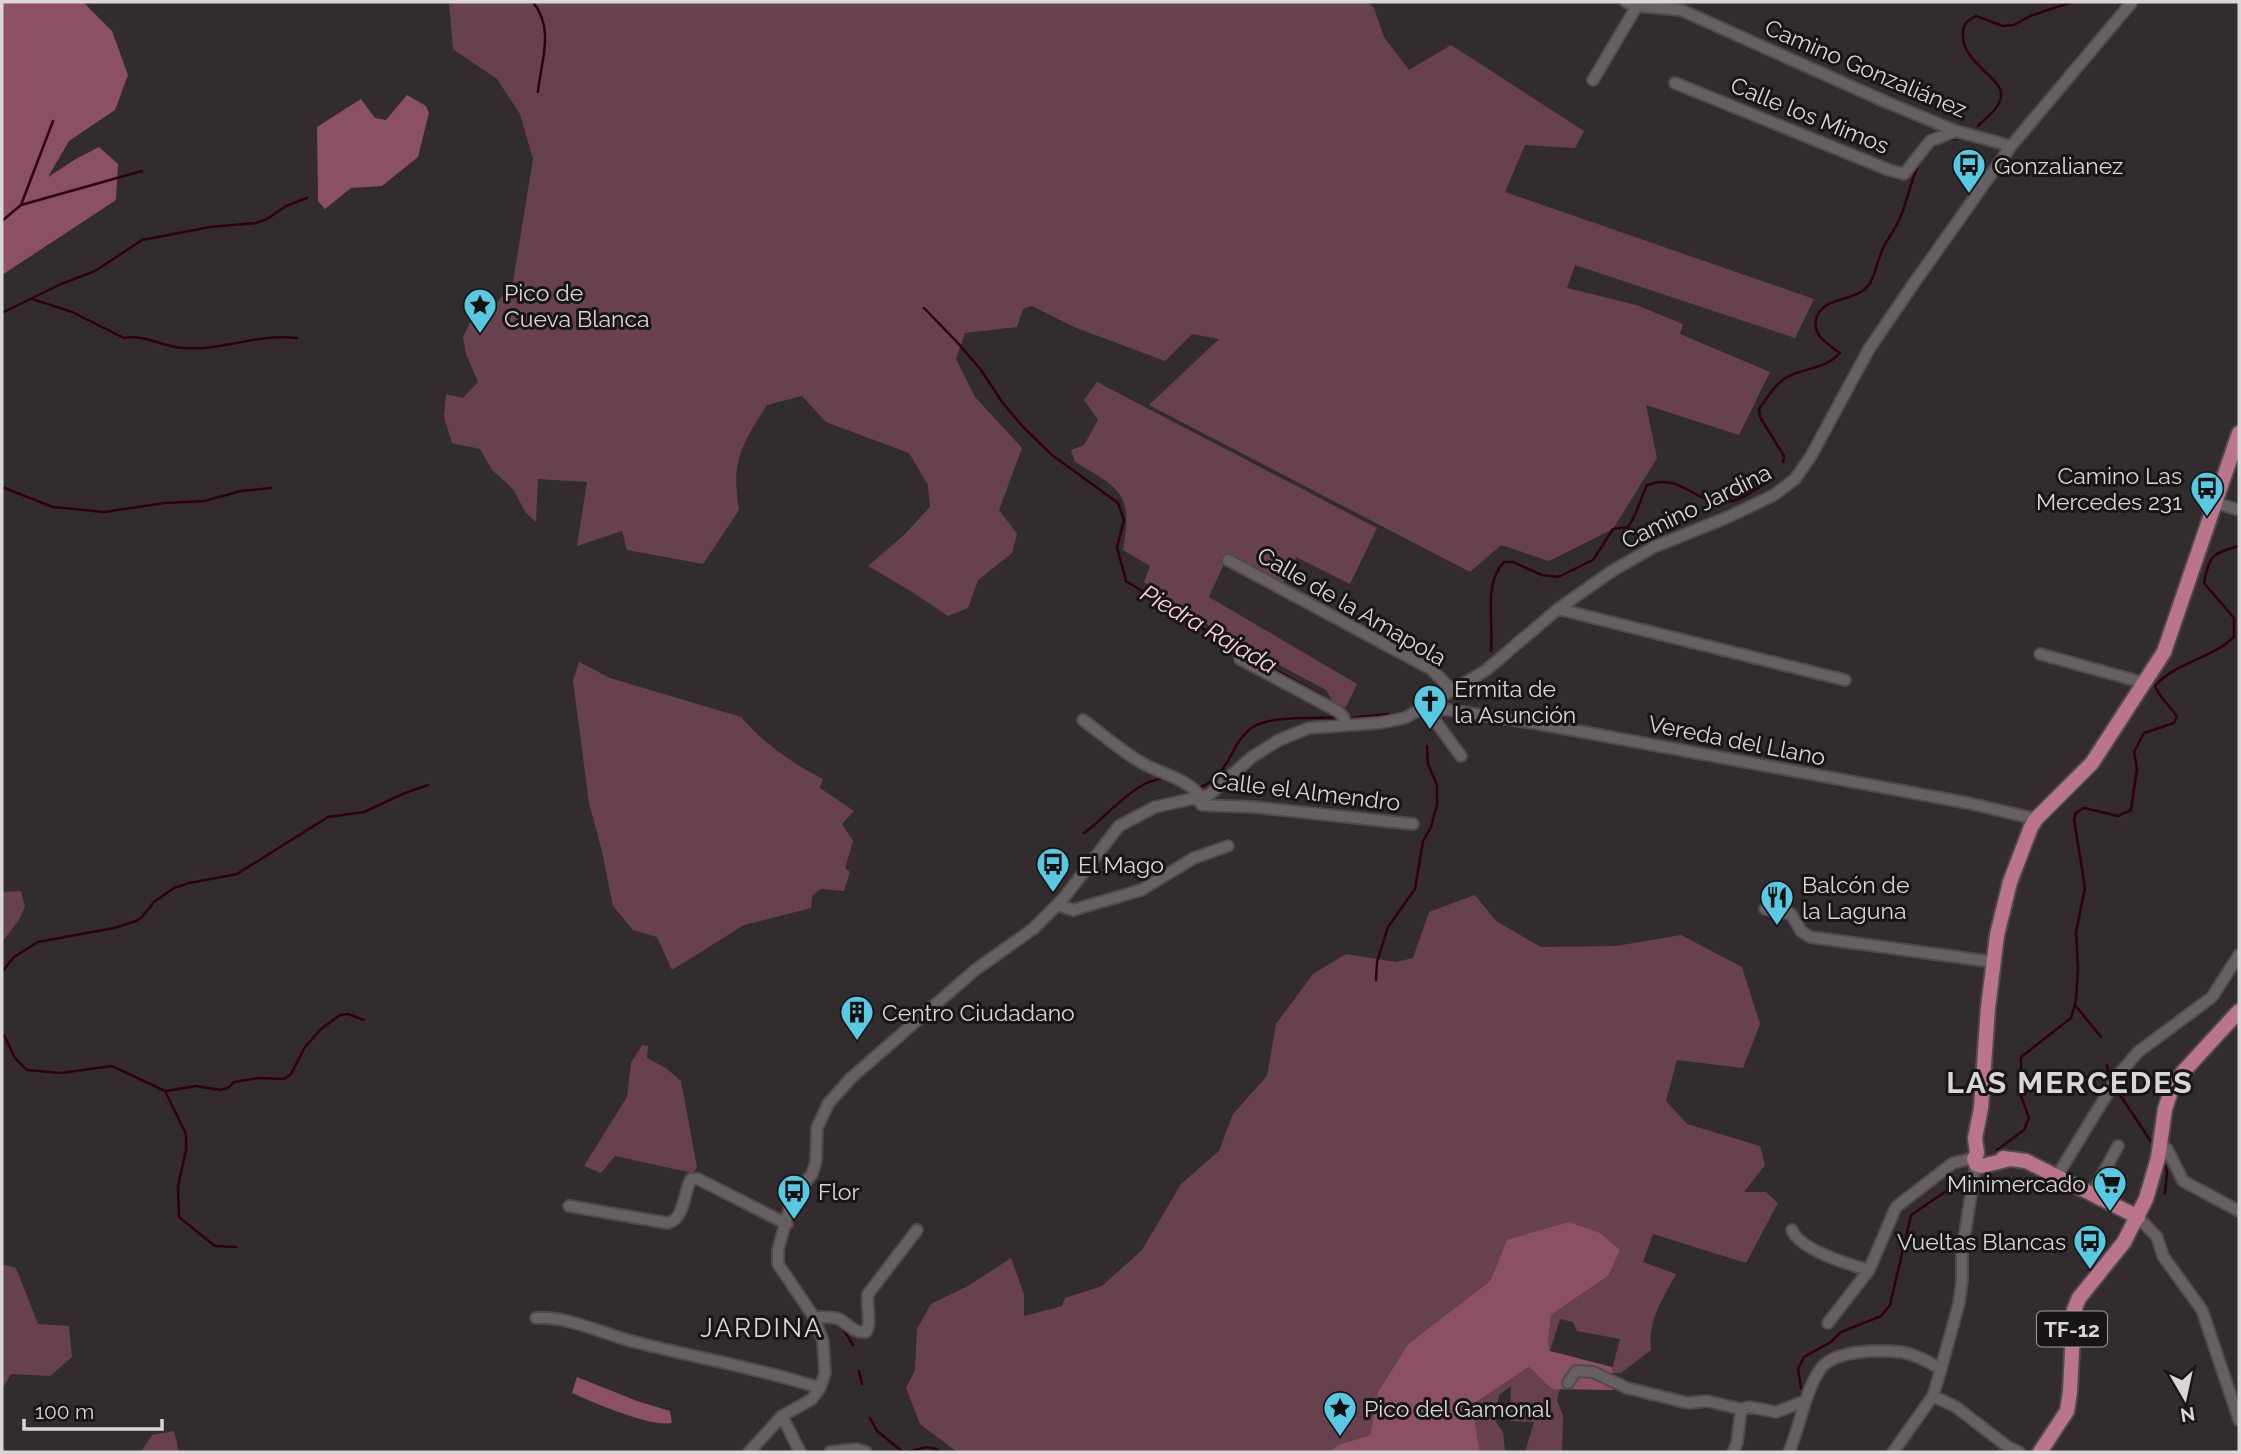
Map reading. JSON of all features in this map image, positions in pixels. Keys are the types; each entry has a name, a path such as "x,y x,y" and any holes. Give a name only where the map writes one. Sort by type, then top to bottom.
{"main road":[{"path":"2138,1217 2023,1160 1980,1159 1975,1138 1981,1108 1994,961 2010,882 2031,827 2092,763 2145,683 2171,636 2239,433"},
{"name":"TF-12","path":"2040,1452 2067,1411 2072,1323 2079,1298 2121,1247 2149,1193 2165,1109 2172,1088 2183,1072 2239,1011"}],"street":[{"name":"Camino Jardina","path":"820,1388 825,1373 823,1341 814,1317 778,1264 778,1250 792,1199 812,1174 816,1161 817,1128 828,1104 851,1077 975,970 1033,929 1058,905 1119,826 1155,807 1209,795 1252,757 1279,740 1309,728 1397,720 1428,705 1485,671 1558,609 1612,570 1654,547 1728,517 1773,495 1794,480 1811,456 1870,349 2011,146 2132,2"},
{"name":"Camino Gonzaliánez","path":"1631,4 1681,10 1886,103 1956,131 2011,146"},
{"path":"1593,80 1631,4"},
{"name":"Calle los Mimos","path":"1675,83 1904,174 1930,141 1956,131"},
{"path":"2216,503 2239,510"},
{"name":"Calle de la Amapola","path":"1228,560 1431,669 1452,690"},
{"path":"1558,609 1845,680"},
{"path":"2040,654 2145,683"},
{"path":"1240,659 1339,712 1345,725"},
{"path":"1428,705 1461,756"},
{"name":"Vereda del Llano","path":"1428,705 1968,803 2036,819"},
{"path":"1083,720 1142,763 1195,789 1198,796"},
{"name":"Calle el Almendro","path":"1198,796 1202,804 1413,824"},
{"path":"1058,905 1073,911 1141,890 1194,858 1228,845"},
{"path":"1765,909 1791,914 1801,931 1810,937 1994,961"},
{"path":"2057,1176 2120,1073 2138,1052 2212,997 2239,955"},
{"path":"2160,1143 2167,1149 2183,1181 2239,1211"},
{"path":"2092,1194 2118,1146"},
{"path":"1828,1323 1869,1270 1896,1207 1952,1163 1980,1159 1962,1251 1959,1303 1933,1396 1893,1452"},
{"path":"569,1206 674,1222 678,1218 686,1187 691,1179 696,1179 787,1224"},
{"path":"2138,1217 2157,1237 2163,1256 2202,1310 2239,1420"},
{"path":"814,1317 839,1320 853,1330 866,1332 869,1327 868,1294 918,1230"},
{"path":"1792,1230 1798,1240 1816,1250 1869,1270"},
{"path":"536,1318 553,1317 635,1342 773,1373 820,1388 812,1399 782,1416 749,1452"},
{"path":"1789,1452 1800,1424 1805,1401 1825,1363 1848,1354 1902,1352 1941,1369"},
{"path":"1568,1383 1576,1371 1585,1370 1637,1391 1688,1404 1707,1401 1741,1409 1750,1407 1776,1412 1805,1401"},
{"path":"1933,1396 1956,1407 2008,1447 2019,1452"},
{"path":"1733,1452 1737,1443 1741,1409"},
{"path":"782,1416 800,1452"},
{"path":"830,1452 856,1449 866,1452"}],"shaded area":[{"path":"2,2 83,2 112,31 128,75 115,110 69,141 48,177 99,147 118,164 116,200 2,275"},
{"path":"449,2 1368,2 1374,8 1384,37 1409,70 1451,45 1584,131 1575,148 1525,145 1505,192 1814,299 1795,338 1575,265 1567,288 1636,305 1683,324 1680,334 1770,372 1739,435 1646,405 1657,458 1613,529 1549,561 1501,545 1470,572 1149,405 1219,339 1192,334 1165,361 1074,327 1032,306 1023,309 1017,327 965,333 956,359 975,397 1022,448 999,510 1017,534 1012,553 978,580 968,608 948,616 868,566 904,535 930,507 928,485 909,453 826,422 802,396 767,405 751,432 737,466 739,510 703,564 627,550 622,531 577,546 587,482 538,479 536,522 525,512 514,490 492,470 480,449 452,443 444,417 446,394 463,398 478,382 466,354 463,337 473,317 495,305 513,282 533,159 520,114 497,79 453,49"},
{"path":"407,95 426,106 429,113 418,157 382,186 351,188 325,209 318,201 317,127 361,99 375,118 386,120"},
{"path":"1097,382 1377,528 1350,584 1296,557 1282,586 1228,555 1209,597 1357,684 1346,707 1333,702 1326,690 1220,633 1144,582 1150,566 1123,550 1126,516 1120,495 1103,479 1075,462 1071,450 1084,445 1098,420 1084,400"},
{"path":"579,662 610,678 741,717 779,752 823,779 820,788 854,811 842,824 853,841 845,868 850,872 844,891 821,889 812,896 811,908 744,925 672,970 657,937 633,930 613,906 589,803 573,681"},
{"path":"21,891 25,907 19,920 2,942 2,892"},
{"path":"1475,895 1496,921 1541,947 1616,946 1681,935 1742,967 1760,1024 1743,1068 1677,1060 1666,1101 1687,1124 1760,1146 1765,1165 1744,1192 1766,1192 1778,1203 1746,1263 1653,1234 1643,1262 1676,1274 1661,1301 1651,1329 1651,1350 1621,1373 1611,1373 1620,1339 1577,1331 1573,1322 1560,1319 1550,1351 1548,1343 1551,1315 1608,1276 1507,1240 1490,1281 1408,1344 1378,1392 1370,1435 1338,1445 1328,1452 957,1452 920,1424 906,1388 915,1370 917,1329 931,1304 968,1286 1011,1258 1024,1294 1024,1316 1062,1306 1065,1298 1102,1286 1142,1250 1181,1184 1219,1151 1233,1114 1267,1076 1276,1024 1313,974 1346,954 1396,962 1413,958 1429,912"},
{"path":"642,1045 648,1046 647,1058 666,1068 681,1081 697,1167 693,1173 615,1156 601,1173 584,1166 627,1097 631,1063"},
{"path":"1569,1222 1600,1233 1620,1250 1608,1276 1551,1315 1548,1343 1550,1351 1612,1367 1613,1390 1552,1389 1529,1367 1472,1405 1480,1452 1328,1452 1338,1445 1370,1435 1378,1392 1408,1344 1490,1281 1507,1240"},
{"path":"2,1264 16,1268 38,1324 69,1326 72,1357 50,1376 11,1374 2,1389"},
{"path":"1529,1367 1552,1389 1560,1389 1557,1400 1563,1416 1562,1452 1525,1452 1534,1422 1510,1421 1511,1386 1499,1395 1496,1422 1503,1432 1505,1452 1480,1452 1472,1405"},
{"path":"577,1377 670,1411 672,1423 636,1418 572,1393"},
{"path":"174,1431 179,1452 141,1452 152,1435"}],"waterway":[{"path":"533,2 540,13 545,34 538,92"},
{"path":"1978,126 1995,109 2001,96 1996,83 1976,63 1965,47 1965,24 1976,16 2003,26 2014,25 2030,16 2072,2"},
{"path":"21,205 53,121"},
{"path":"1783,462 1784,456 1760,417 1759,409 1771,392 1787,377 1826,363 1840,353 1818,333 1815,323 1817,316 1827,305 1858,294 1870,283 1883,248 1896,227 1922,159 1937,144 1963,137"},
{"path":"2,221 21,205 142,171"},
{"path":"2,313 61,284 95,271 142,240 210,227 256,223 307,198"},
{"path":"32,299 72,312 124,338 139,338 175,347 212,347 269,338 297,338"},
{"name":"Piedra Rajada","path":"924,308 981,370 1023,427 1052,455 1118,503 1124,520 1117,547 1126,581 1327,700"},
{"path":"1491,651 1491,592 1504,562 1513,562 1542,575 1558,577 1593,560 1613,529 1628,527 1647,485 1668,482 1701,497 1727,502 1739,499 1766,483"},
{"path":"2,487 53,507 104,512 165,503 204,501 241,491 271,488"},
{"path":"1997,1150 2024,1130 2029,1118 2021,1096 2021,1057 2071,1018 2076,1000 2076,932 2085,888 2074,819 2076,813 2084,808 2118,816 2131,810 2137,769 2134,752 2144,733 2174,723 2177,717 2155,686 2173,671 2215,651 2234,637 2234,618 2204,583 2213,557 2239,546"},
{"path":"1351,718 1388,714"},
{"path":"1201,787 1218,775 1240,741 1253,727 1282,719 1338,717"},
{"path":"1376,980 1377,962 1388,927 1415,889 1423,841 1431,827 1437,805 1437,785 1428,764 1427,746"},
{"path":"1084,833 1134,790 1156,780 1167,779"},
{"path":"1173,782 1188,790"},
{"path":"2,972 14,957 38,942 114,928 136,921 154,902 174,888 237,874 328,817 364,812 428,785"},
{"path":"2075,1005 2101,1037"},
{"path":"166,1091 196,1086 220,1090 228,1088 234,1082 259,1078 284,1079 291,1074 305,1047 321,1029 340,1015 348,1014 364,1020"},
{"path":"2,1034 15,1058 27,1070 61,1073 112,1066 165,1091 186,1134 186,1150 178,1186 179,1217 215,1246 236,1247"},
{"path":"2107,1065 2109,1080"},
{"path":"2116,1089 2154,1146"},
{"path":"2164,1160 2167,1173 2165,1194"},
{"path":"1801,1388 1798,1369 1804,1357 1831,1342 1841,1332 1881,1316 1890,1305 1911,1215 1958,1183"},
{"path":"842,1327 853,1345"},
{"path":"859,1371 862,1384"},
{"path":"870,1418 877,1431 903,1452"},
{"path":"907,1452 927,1447 939,1452"}],"place":[{"name":"Gonzalianez","path":"1969,195"},
{"name":"Pico de Cueva Blanca","path":"480,335"},
{"name":"Camino Las Mercedes 231","path":"2207,518"},
{"name":"Ermita de la Asunción","path":"1430,731"},
{"name":"El Mago","path":"1053,894"},
{"name":"Balcón de la Laguna","path":"1777,927"},
{"name":"Centro Ciudadano","path":"857,1042"},
{"name":"Minimercado","path":"2110,1213"},
{"name":"Flor","path":"794,1221"},
{"name":"Vueltas Blancas","path":"2090,1271"},
{"name":"Pico del Gamonal","path":"1340,1438"}],"district":[{"name":"LAS MERCEDES","path":"2070,1082"},
{"name":"JARDINA","path":"762,1328"}]}
